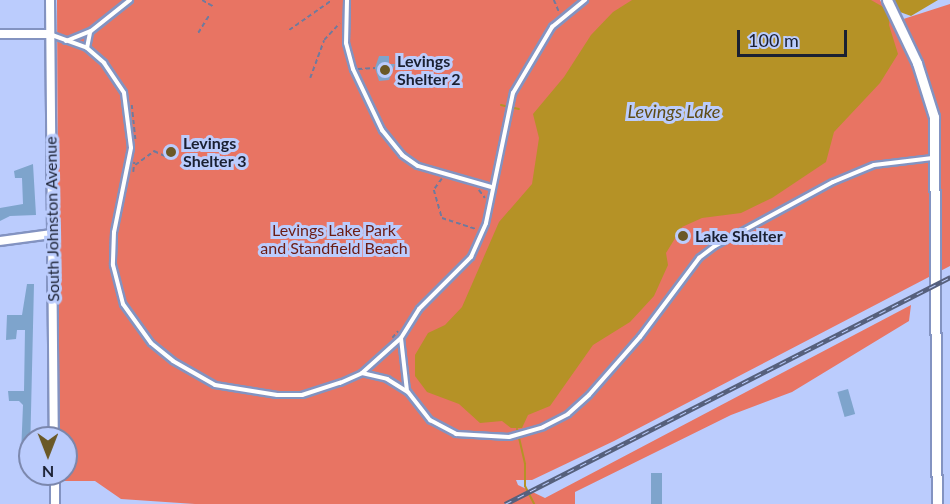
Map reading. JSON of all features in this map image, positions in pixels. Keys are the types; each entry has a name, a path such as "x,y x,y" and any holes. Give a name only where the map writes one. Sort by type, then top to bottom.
{"street":[{"name":"South Johnston Avenue","path":"50,0 54,426"},
{"path":"887,2 928,90 936,158 937,504"},
{"path":"0,34 50,34"},
{"path":"0,241 52,234"},
{"path":"55,486 55,504"}],"lane":[{"path":"64,42 91,31 130,0"},
{"path":"347,0 344,21 352,69 382,130 402,155 441,176 491,187"},
{"path":"50,34 64,42 87,48 104,63 124,93 131,124 128,164 114,232 113,265 123,304 151,343 172,361 215,386 252,394 302,395 362,373 401,338 419,309 461,269 481,230 513,93 537,49 562,17 585,0"},
{"path":"87,48 91,31"},
{"path":"362,373 387,379 408,392 430,420 443,428 472,437 509,437 530,432 568,414 589,395 640,337 699,258 715,246 833,182 874,165 936,158"},
{"path":"401,338 408,392"}],"path":[{"path":"201,0 214,7"},
{"path":"289,30 332,0"},
{"path":"554,0 562,17"},
{"path":"198,33 210,14"},
{"path":"341,28 344,21 342,15"},
{"path":"310,78 331,28 344,21"},
{"path":"352,69 375,68"},
{"path":"129,98 136,145"},
{"path":"128,164 134,165 154,151 169,158"},
{"path":"132,175 135,159"},
{"path":"452,182 442,179 434,190 442,218 481,230 477,237"},
{"path":"470,187 483,194 485,206"},
{"path":"390,340 402,326"}],"green space":[{"name":"Levings Lake Park and Standfield Beach","path":"57,0 880,0 891,23 950,4 950,266 614,441 532,480 516,480 518,485 545,498 911,305 909,321 792,392 731,415 575,492 575,504 195,504 121,499 95,481 78,481 78,426 59,426"}],"water":[{"name":"Levings Lake","path":"632,0 871,0 885,8 895,0 938,0 911,16 900,12 890,16 889,25 898,54 880,83 834,132 826,162 772,198 741,213 702,218 682,227 666,253 668,265 654,296 630,322 593,345 550,406 528,415 522,428 511,428 502,421 480,423 459,404 427,392 415,376 415,355 428,333 445,325 462,307 499,222 532,184 539,138 533,114 564,77 591,35 613,12"}],"building":[{"name":"Levings Shelter 2","path":"379,56 389,56 389,64 395,64 389,80 379,81 375,68"},
{"path":"33,164 36,215 10,216 0,221 0,208 23,204 22,178 15,178 14,171"},
{"path":"27,284 34,284 31,426 22,426 23,405 19,401 9,401 8,391 24,391 25,330 17,330 16,339 6,340 7,315 22,315"},
{"path":"848,389 855,414 845,417 837,392"},
{"path":"651,473 662,473 662,504 651,504"}],"waterway":[{"path":"501,105 505,106"},
{"path":"514,108 519,109"},
{"path":"517,429 525,464 525,486 534,504"}],"railway":[{"path":"505,504 950,277"}],"place":[{"name":"Levings Shelter 2","path":"385,70"},
{"name":"Levings Shelter 3","path":"171,152"},
{"name":"Lake Shelter","path":"683,236"}]}
